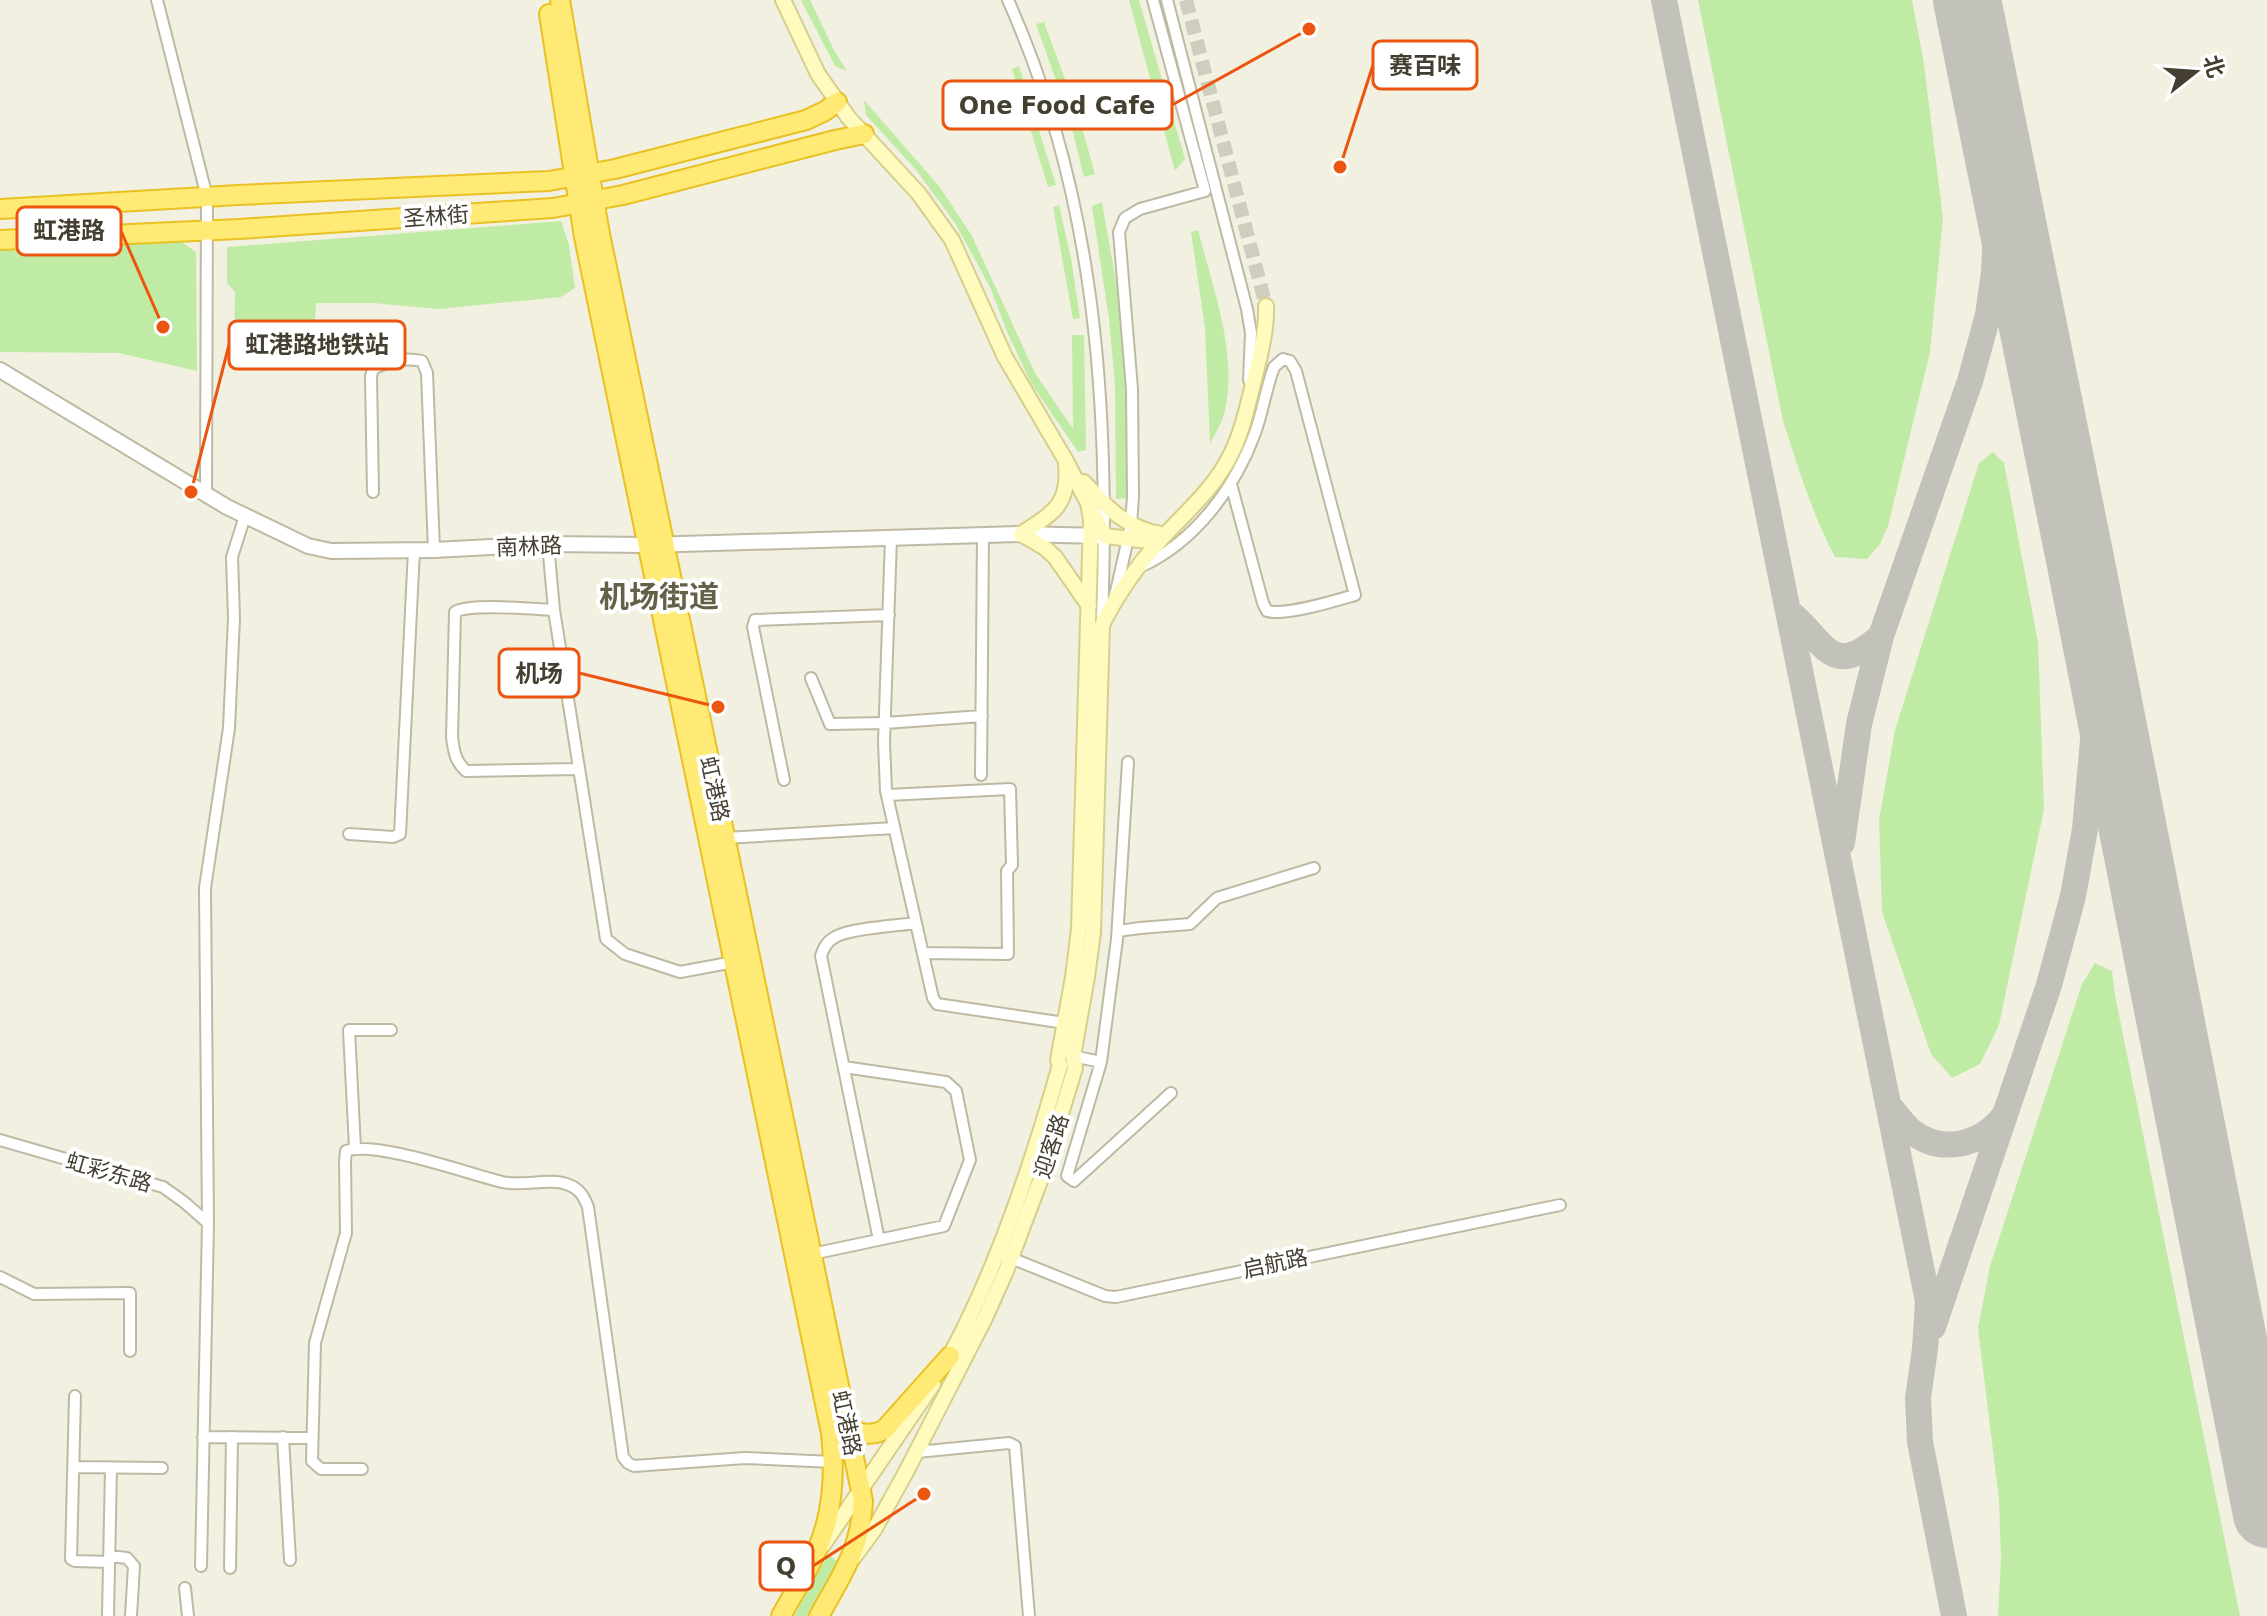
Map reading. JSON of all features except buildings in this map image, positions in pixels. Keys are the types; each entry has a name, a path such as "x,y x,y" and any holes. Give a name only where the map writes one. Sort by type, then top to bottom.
{"highway":[{"name":"虹港路","path":"547,0 582,175"},
{"name":"虹港路","path":"560,0 586,202 656,545 734,962 831,1433 833,1462 824,1532 809,1565"},
{"name":"圣林街","path":"0,209 549,181 615,169 806,120 837,102"},
{"name":"圣林街","path":"0,240 239,229 553,208 623,195 864,134"},
{"name":"虹港路","path":"656,545 725,838 863,1501 860,1534 855,1551 842,1574"},
{"path":"846,1418 849,1425 861,1433 869,1435 884,1430 950,1356"},
{"name":"迎客路","path":"781,1616 809,1565"},
{"name":"迎客路","path":"819,1616 842,1574"}],"main road":[{"path":"783,0 818,74 837,102 919,194 952,240 1005,357 1066,461 1096,504 1130,532"},
{"path":"1102,625 1114,601 1138,568 1209,488 1230,455 1239,435 1263,341 1266,306"},
{"path":"1066,461 1066,493 1059,506 1021,534 1055,557 1089,606"},
{"path":"1096,504 1098,536 1130,532 1162,538"},
{"name":"迎客路","path":"842,1574 874,1530 979,1330 1060,1065 1058,1060 1077,948 1089,606 1098,536"},
{"name":"迎客路","path":"809,1565 920,1405 950,1356 1043,1173 1060,1119 1075,1068 1073,1056 1093,932 1102,625"}],"street":[{"path":"157,0 207,197 206,494"},
{"path":"1008,0 1028,46 1077,208 1095,319 1101,383 1096,504"},
{"path":"1114,601 1130,532 1133,496 1132,389 1119,232 1121,222 1130,213 1205,191 1153,0"},
{"path":"1167,0 1247,309 1251,333 1248,402"},
{"path":"373,492 373,369 398,359 422,361 427,373 434,550"},
{"path":"1138,568 1177,545 1223,497 1256,429 1274,367 1280,360 1287,360 1296,371 1355,595 1275,613 1267,611 1231,484"},
{"name":"南林路","path":"0,370 245,516 308,546 331,551 1021,534 1098,536"},
{"path":"201,1566 208,1223 205,888 229,728 234,618 232,557 245,516"},
{"path":"981,775 983,535"},
{"path":"1098,536 1102,625"},
{"path":"891,538 885,723 887,795 933,998 937,1004 1065,1023"},
{"path":"548,544 554,610 606,939 625,954 680,972 734,962"},
{"path":"349,834 393,837 400,834 414,550"},
{"path":"554,610 477,608 455,612 452,737 457,762 466,771 578,769"},
{"path":"784,780 753,627 755,620 889,615"},
{"path":"811,678 830,724 982,716"},
{"path":"1128,762 1118,931 1101,1062 1067,1176 1074,1181 1171,1093"},
{"path":"887,795 1010,789 1012,865 1007,871 1008,954 923,953"},
{"path":"725,838 894,828"},
{"path":"1118,931 1190,924 1217,898 1314,868"},
{"path":"879,1240 821,956 824,946 835,937 916,923"},
{"path":"355,1148 349,1030 391,1030"},
{"path":"1073,1056 1101,1062"},
{"path":"812,1254 944,1226 970,1160 956,1091 946,1082 844,1067"},
{"name":"虹彩东路","path":"0,1140 163,1187 208,1223"},
{"path":"362,1469 321,1469 312,1461 315,1343 346,1233 346,1151 355,1148 451,1167 506,1183 564,1183 575,1187 583,1195 588,1207 623,1457 628,1463 634,1466 745,1458 833,1462"},
{"name":"启航路","path":"1004,1255 1105,1296 1116,1297 1560,1205"},
{"path":"0,1277 34,1294 130,1293 130,1351"},
{"path":"75,1396 71,1559 127,1558 134,1566 131,1616"},
{"path":"203,1437 312,1438"},
{"path":"230,1568 232,1437"},
{"path":"283,1437 290,1560"},
{"path":"917,1452 1009,1443 1015,1446 1029,1616"},
{"path":"74,1467 162,1468"},
{"path":"108,1616 111,1468"},
{"path":"185,1588 188,1616"}],"green space":[{"path":"801,0 810,0 847,71 835,66"},
{"path":"1129,0 1139,0 1185,159 1175,171"},
{"path":"1698,0 1912,0 1924,64 1943,218 1930,352 1888,526 1880,544 1867,559 1835,557 1812,507 1783,421"},
{"path":"1044,22 1080,120 1095,174 1084,177 1070,120 1036,24"},
{"path":"1019,66 1056,185 1048,187 1012,69"},
{"path":"864,100 939,186 972,236 1035,373 1073,429 1072,335 1084,335 1086,450 1078,452 1031,383 990,287 955,223 916,170 866,115"},
{"path":"1102,202 1118,294 1127,399 1129,498 1116,499 1115,386 1109,319 1092,206"},
{"path":"1059,205 1080,318 1073,319 1053,207"},
{"path":"561,221 569,245 575,288 561,297 438,309 372,303 316,303 314,345 234,346 235,292 227,283 227,247"},
{"path":"1198,230 1222,319 1228,366 1225,410 1210,444 1205,328 1191,232"},
{"path":"179,240 196,252 197,371 119,353 0,352 0,250"},
{"path":"1993,452 2004,463 2038,642 2044,809 1999,1025 1980,1064 1952,1078 1931,1054 1882,912 1879,820 1895,730 1979,463"},
{"path":"2095,963 2112,971 2240,1616 1998,1616 2001,1559 1999,1500 1978,1328 1990,1266 2082,984"},
{"path":"828,1555 838,1561 808,1616 794,1616"}],"taxiway":[{"path":"1664,0 1928,1301 1918,1398 1920,1442 1954,1616"},
{"path":"1842,843 1859,724 1881,636 1970,381 1988,315 1994,272 1999,157"},
{"path":"1933,1327 2049,985 2073,896 2085,829 2096,707 2080,559"},
{"path":"1788,611 1829,651 1839,656 1864,649 1881,636"},
{"path":"1890,1107 1911,1131 1935,1143 1960,1144 1972,1140 1994,1127 2003,1117"}],"runway":[{"path":"1967,0 2267,1514"}],"tunnel":[{"path":"1186,0 1266,306"}],"place":[{"name":"One Food Cafe","path":"1309,29"},
{"name":"赛百味","path":"1340,167"},
{"name":"虹港路","path":"163,327"},
{"name":"虹港路地铁站","path":"191,492"},
{"name":"机场","path":"718,707"},
{"name":"Q","path":"924,1494"}],"district":[{"name":"机场街道","path":"659,597"}]}
